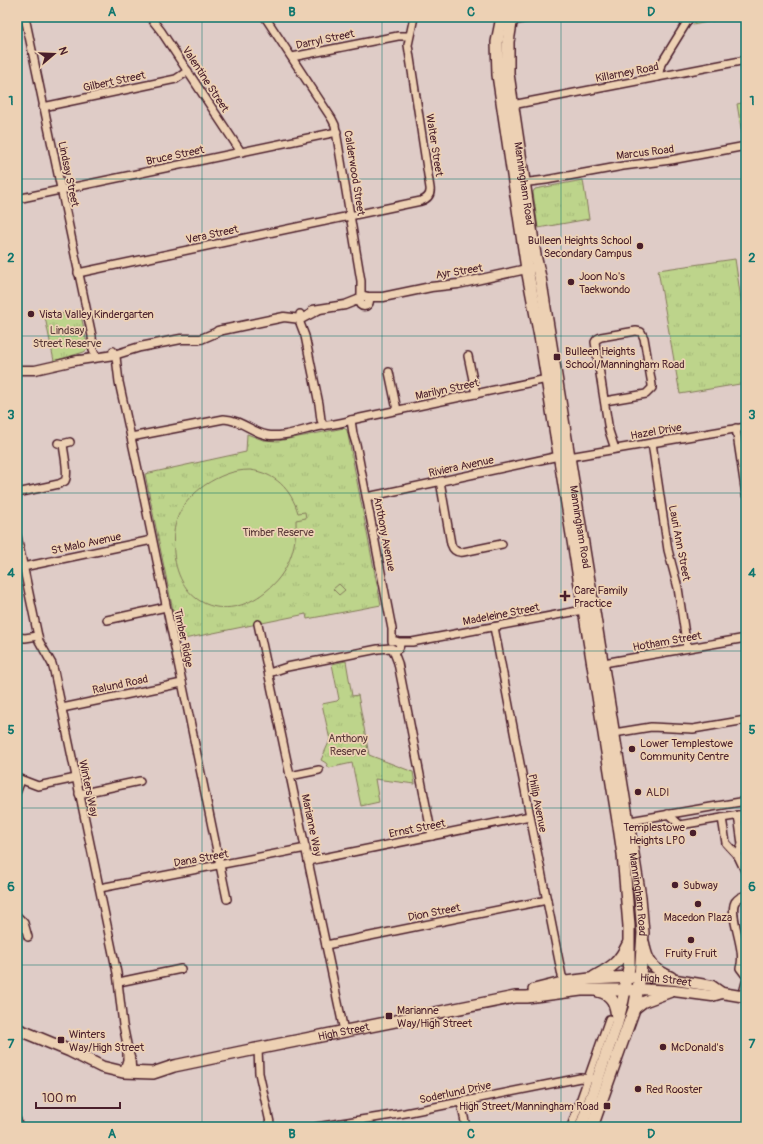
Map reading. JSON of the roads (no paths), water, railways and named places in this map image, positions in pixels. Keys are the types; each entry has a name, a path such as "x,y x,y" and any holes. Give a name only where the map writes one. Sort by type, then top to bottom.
{"main road":[{"name":"Manningham Road","path":"508,18 508,63 512,105 532,268 547,379 564,456"},
{"name":"Manningham Road","path":"508,18 497,42 497,63 522,186"},
{"name":"Manningham Road","path":"532,268 623,822 640,897 643,933 640,976 634,1009 592,1127"},
{"name":"Manningham Road","path":"581,1127 593,1078 625,990 629,967 630,940 629,912 623,854 623,822 614,733 598,664"},
{"path":"643,933 647,957 653,966 661,973 676,980"},
{"path":"590,979 617,962 630,940"},
{"name":"High Street","path":"514,997 526,992 566,982 640,976 712,986 722,993 744,997"},
{"name":"High Street","path":"17,1029 70,1051 97,1065 153,1073 174,1066 514,997 595,990 638,989 674,991 712,996 722,993"},
{"path":"595,990 607,994 612,1000 616,1010 613,1021"},
{"path":"634,1009 643,1002 674,991"}],"street":[{"path":"17,18 24,17"},
{"name":"Lindsay Street","path":"24,17 96,355"},
{"name":"Valentine Street","path":"151,17 241,152"},
{"name":"Calderwood Street","path":"265,17 332,119 337,132 364,299"},
{"name":"Walter Street","path":"351,216 421,201 427,198 430,194 408,47 414,17"},
{"path":"508,18 534,17"},
{"path":"658,77 659,68 690,17"},
{"name":"Darryl Street","path":"292,57 398,36 409,36"},
{"path":"664,60 667,75"},
{"name":"Killarney Road","path":"512,105 746,60"},
{"name":"Gilbert Street","path":"43,107 176,79 188,71"},
{"name":"Bruce Street","path":"17,199 337,132"},
{"name":"Marcus Road","path":"522,186 546,180 623,166 671,160 746,146"},
{"name":"Vera Street","path":"78,273 351,216"},
{"name":"Ayr Street","path":"18,374 74,361 86,360 96,355 114,354 181,339 201,338 222,330 292,314 301,317 308,311 345,305 364,299 431,287 458,284 532,268"},
{"path":"301,317 305,327 305,336 324,426"},
{"path":"605,401 646,394 652,388 644,338 641,332 636,331 601,337 596,340 612,450"},
{"name":"Timber Ridge","path":"114,354 227,899"},
{"path":"468,356 476,394"},
{"path":"389,372 397,410"},
{"name":"Marilyn Street","path":"131,437 224,419 238,422 260,433 272,435 337,425 351,420 547,379"},
{"name":"Anthony Avenue","path":"351,420 432,836"},
{"name":"Hazel Drive","path":"564,456 612,450 746,427"},
{"path":"736,428 746,495"},
{"path":"17,493 59,484 65,481 67,473 64,457 64,443"},
{"name":"Lauri Ann Street","path":"652,443 668,550 676,581 687,648"},
{"name":"Riviera Avenue","path":"367,497 564,456"},
{"path":"440,481 453,549 461,552 502,544"},
{"name":"Winters Way","path":"17,536 38,636 43,650 53,667 100,888 118,982 123,1025 128,1049 128,1069"},
{"name":"St Malo Avenue","path":"24,567 152,540"},
{"path":"107,620 166,607"},
{"name":"Madeleine Street","path":"268,671 395,645 589,609"},
{"name":"Marianne Way","path":"258,624 344,1031"},
{"name":"Philip Avenue","path":"494,627 546,900 562,976 566,982"},
{"path":"17,637 25,638 38,636"},
{"name":"Hotham Street","path":"598,664 746,638"},
{"name":"Ralund Road","path":"62,708 182,682"},
{"path":"614,733 651,727 698,729 746,720"},
{"path":"290,776 319,770"},
{"path":"17,791 19,779 38,786 76,778"},
{"path":"80,794 140,781"},
{"path":"623,822 746,801"},
{"path":"668,814 680,825 746,814"},
{"path":"738,815 742,844 738,856"},
{"name":"Ernst Street","path":"308,861 530,816"},
{"path":"722,818 726,843 738,856 746,873"},
{"path":"730,848 742,844"},
{"name":"Dana Street","path":"100,888 306,848"},
{"path":"746,895 735,902 734,911 742,959 740,968 746,976"},
{"name":"Dion Street","path":"326,945 546,900"},
{"path":"17,916 24,923 28,937"},
{"path":"118,982 181,969"},
{"path":"744,997 746,982"},
{"path":"255,1049 271,1127"},
{"name":"Soderlund Drive","path":"316,1127 352,1124 568,1081 593,1078"},
{"name":"Manningham Road","path":"571,1127 593,1078"},
{"path":"460,1102 466,1127"},
{"path":"17,1120 18,1127"}],"place":[{"name":"Bulleen Heights School Secondary Campus","path":"640,246"},
{"name":"Joon No's Taekwondo","path":"571,282"},
{"name":"Vista Valley Kindergarten","path":"31,314"},
{"name":"Bulleen Heights School/Manningham Road","path":"557,357"},
{"name":"Care Family Practice","path":"565,596"},
{"name":"Lower Templestowe Community Centre","path":"632,749"},
{"name":"ALDI","path":"638,792"},
{"name":"Templestowe Heights LPO","path":"693,833"},
{"name":"Subway","path":"675,885"},
{"name":"Macedon Plaza","path":"698,904"},
{"name":"Fruity Fruit","path":"691,940"},
{"name":"Marianne Way/High Street","path":"389,1016"},
{"name":"Winters Way/High Street","path":"61,1040"},
{"name":"McDonald's","path":"663,1047"},
{"name":"Red Rooster","path":"638,1089"},
{"name":"High Street/Manningham Road","path":"607,1106"}],"park label":[{"name":"Lindsay Street Reserve","path":"67,336"},
{"name":"Timber Reserve","path":"278,532"},
{"name":"Anthony Reserve","path":"348,744"}]}
